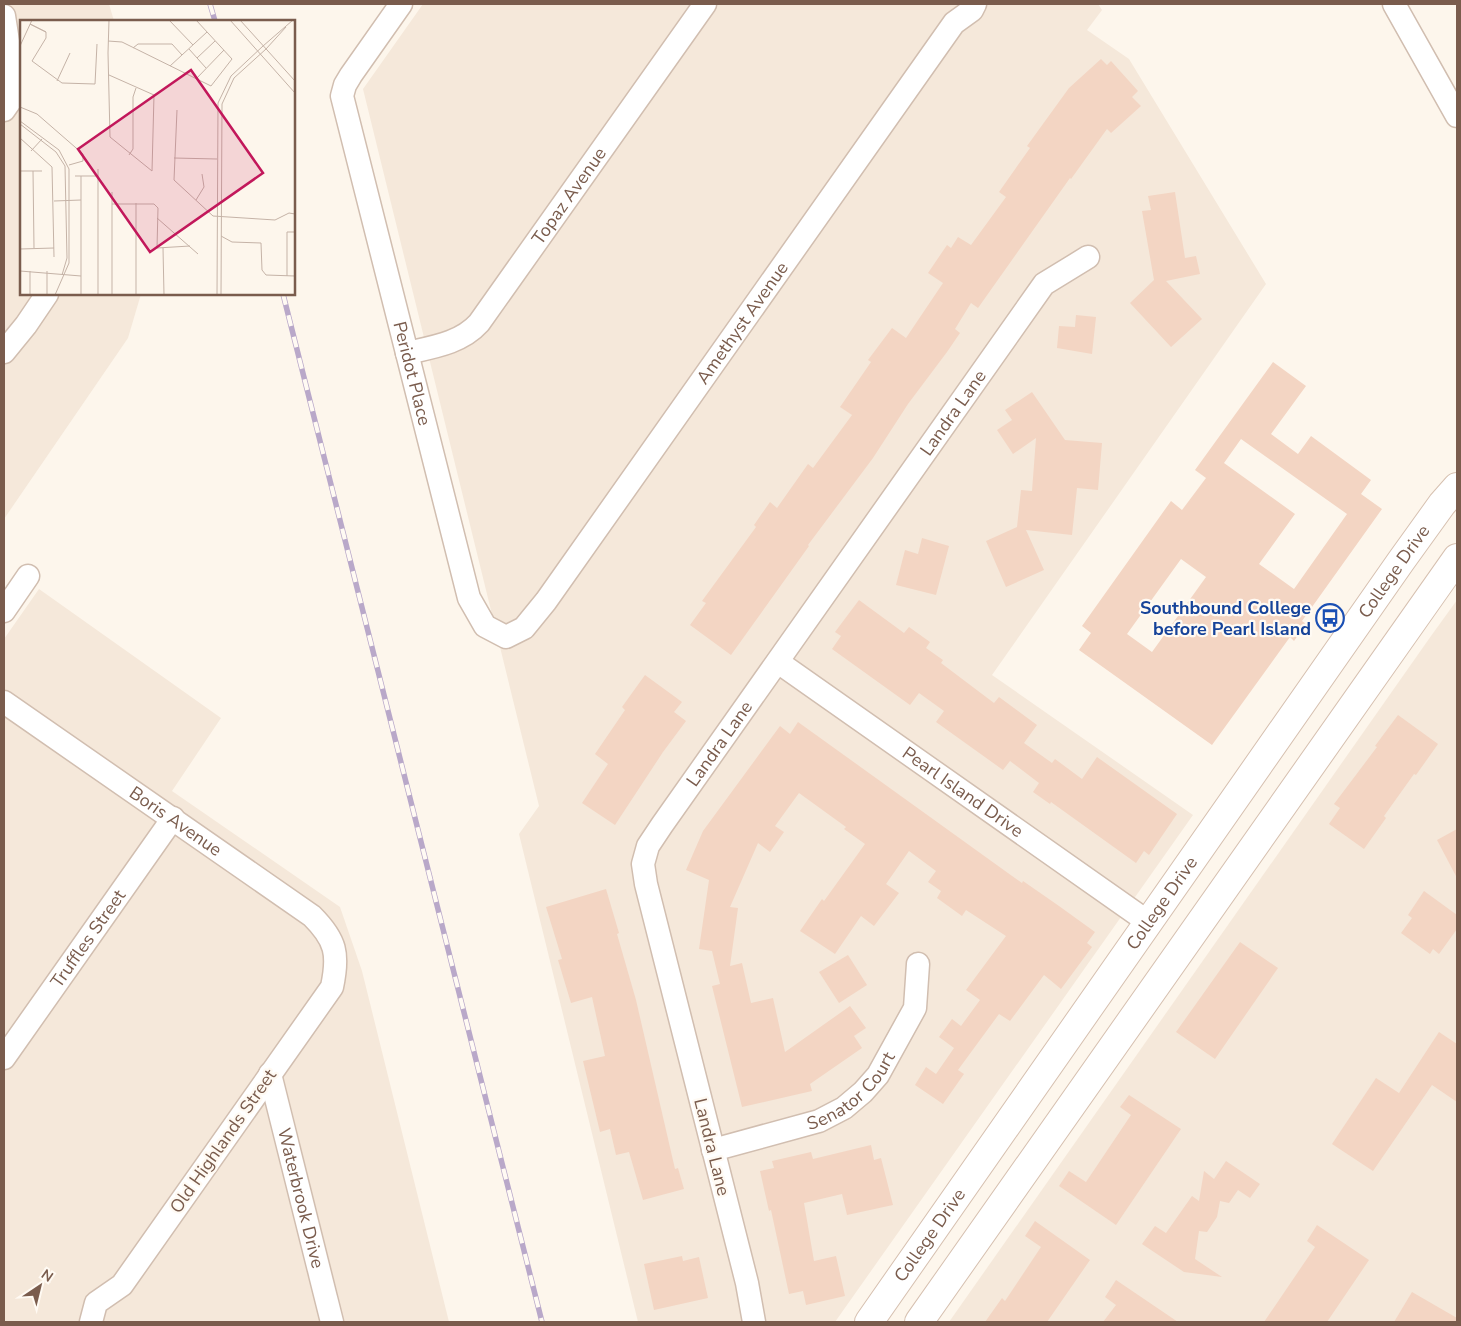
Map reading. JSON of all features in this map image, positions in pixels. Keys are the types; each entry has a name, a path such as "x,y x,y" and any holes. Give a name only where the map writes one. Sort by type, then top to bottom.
{"main road":[{"name":"College Drive","path":"869,1322 1401,561 1442,504 1457,487"},
{"path":"919,1322 1457,558"},
{"path":"1230,804 1270,822"}],"street":[{"name":"Peridot Place","path":"401,4 351,75 345,85 342,96 469,598 485,626 506,637"},
{"name":"Topaz Avenue","path":"408,353 462,337 475,327 705,4"},
{"name":"Amethyst Avenue","path":"506,637 524,628 546,602 954,24 972,10 975,4"},
{"path":"1394,4 1455,106"},
{"path":"4,16 13,73 11,100 4,110"},
{"name":"Landra Lane","path":"754,1322 746,1283 646,884 643,864 648,846 1044,284 1088,257"},
{"path":"6,346 46,295"},
{"path":"4,611 28,576"},
{"name":"Pearl Island Drive","path":"778,662 1148,922"},
{"name":"Boris Avenue","path":"4,702 312,916 326,930 335,950"},
{"name":"Truffles Street","path":"4,1058 173,818"},
{"name":"Old Highlands Street","path":"91,1322 96,1303 122,1285 332,987 336,968 335,950"},
{"name":"Senator Court","path":"713,1150 819,1121 844,1108 863,1092 878,1075 915,1008 918,964"},
{"name":"Waterbrook Drive","path":"270,1074 332,1322"}],"shaded area":[{"path":"4,4 109,4 114,20 20,20 20,295 141,295 128,338 4,519"},
{"path":"423,4 1098,4 1102,10 1087,30 1129,59 1266,284 992,675 1193,815 835,1322 638,1322 519,834 539,806 363,89"},
{"path":"39,589 221,718 172,791 340,907 362,971 449,1322 4,1322 4,639"},
{"path":"1457,600 1457,1322 949,1322 1431,636"}],"building":[{"path":"1101,59 1107,65 1111,61 1138,91 1132,97 1141,106 1111,133 1107,129 978,308 971,303 955,329 960,333 908,404 873,458 808,545 731,655 690,625 706,603 702,601 756,527 754,525 770,502 777,508 808,464 813,468 852,415 840,407 871,362 868,360 892,328 906,338 943,283 928,273 947,245 951,248 958,237 971,245 1006,197 999,192 1030,148 1027,146 1069,88"},
{"path":"1175,192 1185,258 1196,256 1200,274 1166,281 1202,319 1171,347 1130,303 1154,280 1142,211 1151,210 1148,196"},
{"path":"1076,315 1096,317 1092,354 1057,348 1059,326 1075,327"},
{"path":"1273,362 1306,386 1271,434 1298,454 1311,436 1371,480 1361,494 1382,509 1302,621 1306,624 1294,641 1290,637 1212,745 1079,650 1091,633 1082,626 1171,501 1182,510 1206,478 1195,470","holes":["1241,439 1347,514 1294,589 1259,564 1295,514 1224,463","1181,559 1206,577 1152,652 1127,634"]},
{"path":"1032,392 1065,440 1102,443 1098,490 1077,488 1072,535 1026,530 1044,570 1006,587 986,541 1017,527 1021,490 1032,491 1036,438 1013,454 997,430 1012,420 1005,410"},
{"path":"922,538 949,546 936,595 896,585 905,550 918,554"},
{"path":"859,600 904,633 909,627 930,642 926,648 943,660 941,663 994,703 999,697 1037,725 1024,743 1052,763 1055,759 1082,779 1097,757 1177,814 1149,855 1144,851 1136,863 1051,802 1050,804 1033,792 1039,783 1010,761 1003,770 936,722 944,711 919,693 910,705 832,649 841,636 835,632"},
{"path":"645,675 682,702 674,712 686,721 663,752 615,825 582,803 608,764 595,754 625,710 622,707"},
{"path":"1398,715 1438,744 1384,816 1386,818 1364,849 1329,824 1340,808 1334,804 1377,747 1375,746"},
{"path":"798,722 1022,883 1023,881 1095,932 1087,943 1092,947 1061,989 1044,975 1010,1021 999,1014 958,1070 964,1074 943,1104 915,1085 926,1067 936,1074 954,1048 939,1037 952,1019 961,1026 980,1000 966,990 1006,936 966,910 962,916 937,898 941,891 928,882 936,871 909,851 886,884 899,893 874,926 861,916 835,954 800,931 822,899 824,901 865,844 844,829 846,827 799,793 775,826 784,832 770,852 758,843 730,907 738,908 730,966 742,963 751,1003 773,998 785,1052 850,1006 866,1028 854,1036 862,1048 810,1084 812,1091 742,1107 712,986 720,984 712,951 699,949 709,880 686,870 703,831 780,726 790,734"},
{"path":"1457,829 1457,878 1437,840"},
{"path":"606,889 636,1000 675,1169 678,1168 684,1189 643,1200 629,1152 616,1155 610,1129 600,1132 583,1061 605,1056 592,997 571,1003 558,960 562,959 546,907"},
{"path":"1424,891 1457,915 1457,929 1439,954 1433,949 1430,954 1401,933 1412,918 1408,915"},
{"path":"1240,942 1278,968 1215,1059 1176,1032"},
{"path":"848,955 867,985 839,1003 819,972"},
{"path":"1439,1032 1457,1044 1457,1102 1432,1085 1373,1171 1332,1144 1376,1078 1399,1093"},
{"path":"1129,1095 1181,1129 1116,1225 1059,1186 1069,1171 1086,1182 1131,1115 1120,1107"},
{"path":"871,1145 874,1160 881,1158 893,1205 847,1215 842,1194 804,1203 814,1261 836,1256 845,1296 806,1305 803,1291 789,1294 771,1210 769,1211 760,1171 774,1168 772,1161 811,1152 813,1159"},
{"path":"1226,1161 1260,1184 1250,1198 1238,1190 1229,1203 1220,1201 1217,1217 1207,1232 1199,1231 1195,1259 1222,1277 1184,1272 1142,1244 1155,1226 1166,1233 1192,1196 1199,1201 1204,1171 1214,1179"},
{"path":"1035,1221 1090,1260 1047,1322 985,1322 1002,1298 1005,1301 1041,1247 1025,1236"},
{"path":"1317,1225 1369,1260 1327,1322 1264,1322 1315,1247 1307,1241"},
{"path":"682,1256 683,1261 699,1257 708,1298 654,1310 644,1264"},
{"path":"1116,1280 1178,1322 1103,1322 1116,1305 1105,1297"},
{"path":"1412,1292 1457,1318 1457,1322 1394,1322"}],"railway":[{"path":"210,4 215,20"},
{"path":"283,295 542,1322"}],"place":[{"name":"Southbound College before Pearl Island","path":"1330,618"}]}
